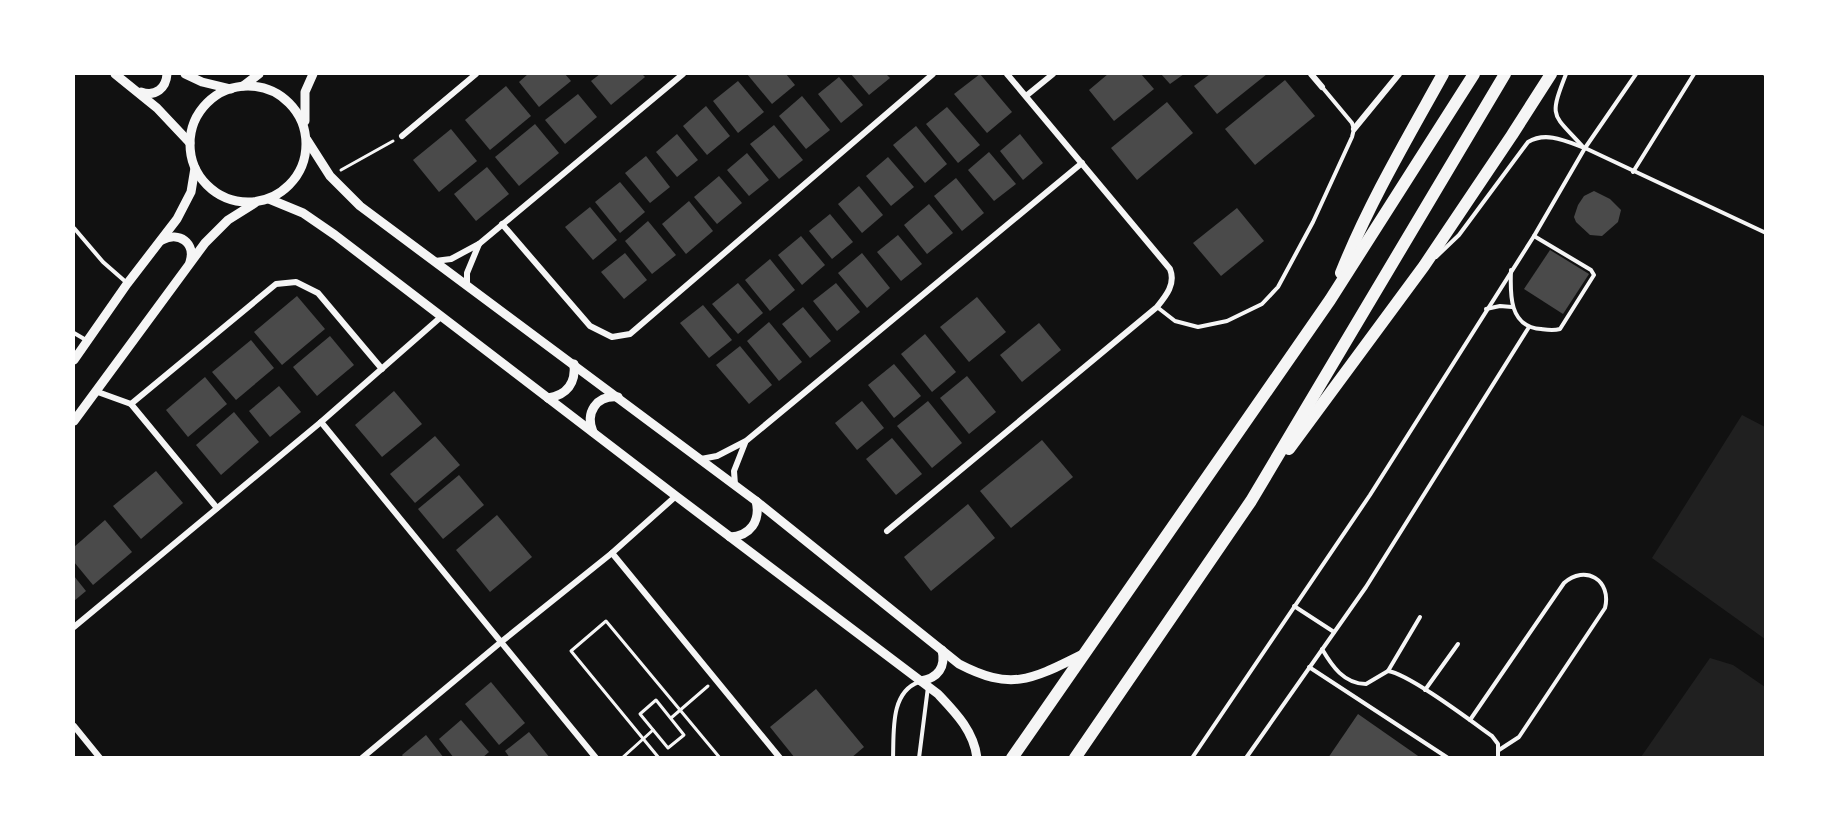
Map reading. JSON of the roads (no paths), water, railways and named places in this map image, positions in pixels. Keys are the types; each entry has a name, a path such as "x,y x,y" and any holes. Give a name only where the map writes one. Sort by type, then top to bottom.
{"main road":[{"path":"1330,300 1359,230 1443,74"},
{"path":"1012,758 1081,655 1330,300 1474,74"},
{"path":"1251,501 1505,74"},
{"path":"1075,758 1251,501 1424,266 1551,74"}],"street":[{"path":"115,74 157,108 190,143"},
{"path":"139,92 148,94 158,92 165,86 167,74"},
{"path":"185,74 202,82 231,89"},
{"path":"243,86 259,74"},
{"path":"74,421 205,243 228,220 256,203 281,193 294,182 307,153 305,92 313,74"},
{"path":"402,136 476,74"},
{"path":"435,261 451,259 479,244 683,74"},
{"path":"502,224 590,326 612,337 630,334 933,74"},
{"path":"887,531 1157,307 1171,286 1173,275 1170,269 1007,74"},
{"path":"1026,96 1053,74"},
{"path":"1311,74 1322,87"},
{"path":"1354,129 1399,74"},
{"path":"74,360 177,219 191,192 195,168 190,143 192,128 207,103 231,89 255,86 273,91 288,101 305,127"},
{"path":"307,140 330,176 360,206 756,501 958,664 981,676 1005,681 1026,679 1045,673 1081,655"},
{"path":"700,459 724,454 746,441 1082,163"},
{"path":"195,168 206,185 222,197 242,203 256,203"},
{"path":"269,199 303,213 335,235 924,684 959,715 970,734 977,758"},
{"path":"157,245 165,238 174,236 183,238 190,245 192,255 190,264"},
{"path":"467,285 467,273 479,244"},
{"path":"131,404 276,284 286,282 296,282 318,293 382,369"},
{"path":"74,627 321,422 442,316"},
{"path":"548,398 564,393 569,387 573,380 573,364"},
{"path":"95,391 131,404 217,508"},
{"path":"593,432 590,417 596,403 610,396 618,397"},
{"path":"321,422 596,758"},
{"path":"735,485 734,471 746,441"},
{"path":"362,758 612,553 676,496"},
{"path":"730,537 751,530 758,516 756,501"},
{"path":"612,553 780,758"},
{"path":"924,684 937,675 942,668 944,659 942,651"},
{"path":"74,726 100,758"}],"lane":[{"path":"1566,74 1556,99 1554,113 1585,148"},
{"path":"1192,758 1370,495 1534,236 1585,148 1636,74"},
{"path":"1633,172 1694,74"},
{"path":"1157,307 1175,321 1198,327 1227,321 1262,304 1278,287 1313,222 1354,129 1322,87"},
{"path":"1424,266 1445,251 1460,235 1528,142 1544,136 1585,148 1766,233"},
{"path":"74,228 103,262 128,284"},
{"path":"1511,270 1510,298 1512,307 1519,318 1529,327 1554,331 1560,329 1594,275 1591,270 1534,236"},
{"path":"1486,309 1500,306 1512,307"},
{"path":"1246,758 1366,587 1529,327"},
{"path":"74,333 88,340"},
{"path":"1470,720 1564,584 1569,579 1582,574 1601,582 1607,595 1605,608 1519,736 1499,750"},
{"path":"1294,606 1334,632"},
{"path":"1322,649 1331,664 1350,681 1366,684 1388,670 1420,617"},
{"path":"1425,690 1458,644"},
{"path":"1310,667 1448,758"},
{"path":"1388,670 1425,690 1496,738 1498,758"},
{"path":"893,758 894,727 897,709 903,694 910,685 924,684 919,758"}]}
